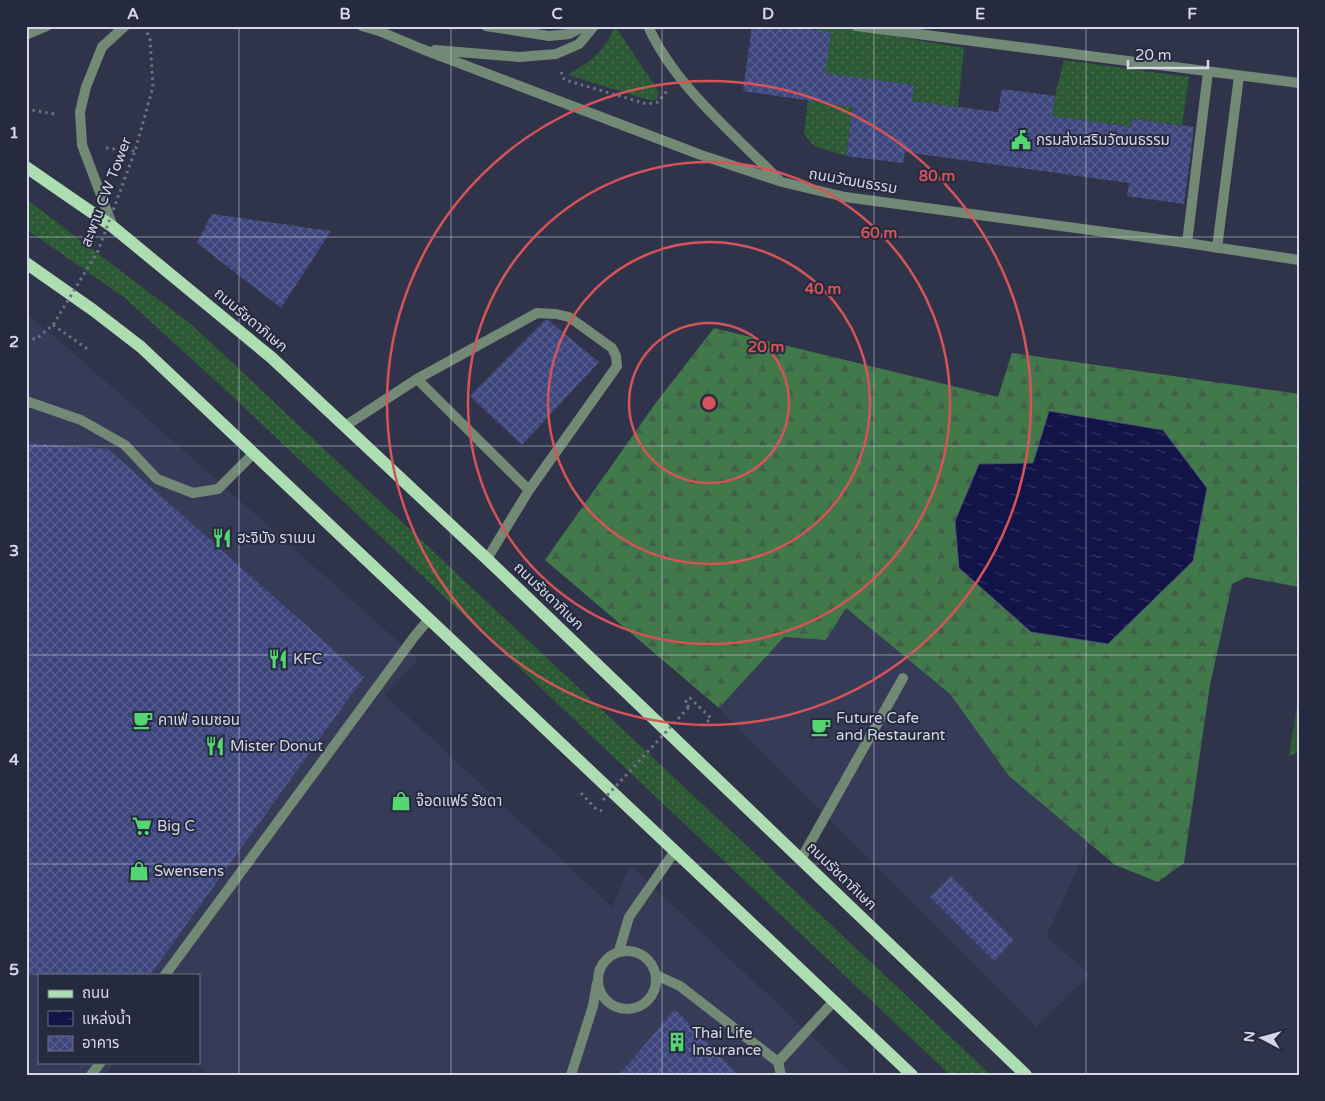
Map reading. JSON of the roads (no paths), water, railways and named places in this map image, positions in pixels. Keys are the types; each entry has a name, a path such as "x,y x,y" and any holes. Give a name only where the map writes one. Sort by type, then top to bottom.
{"main road":[{"name":"ถนนรัชดาภิเษก","path":"26,167 112,227 272,358 487,559 1026,1075"},
{"path":"26,263 93,310 141,347 912,1075"}],"street":[{"path":"26,35 48,26"},
{"path":"112,227 82,145 80,112 86,87 102,47 125,26"},
{"name":"ถนนวัฒนธรรม","path":"362,26 701,155 782,182 844,197 1299,260"},
{"path":"486,26 549,36 569,34 584,26"},
{"path":"422,49 518,57 556,54 579,44 594,26"},
{"path":"648,26 654,41 684,84 782,182"},
{"path":"856,26 1299,83"},
{"path":"1187,243 1208,72"},
{"path":"1216,248 1239,76"},
{"path":"346,426 417,379 537,313 569,317 612,348 616,356 617,366 530,490 487,559"},
{"path":"417,379 530,490"},
{"path":"26,401 81,420 126,445 157,479 193,492 218,489 254,453"},
{"path":"166,974 429,619"},
{"path":"801,859 903,678"},
{"path":"619,951 629,917 676,851"},
{"path":"571,1075 593,1006 599,971 603,962 619,951 629,950 638,952 647,958 653,966 656,975 656,985 646,1002 638,1007 628,1009 619,1008 611,1004 599,989 598,980"},
{"path":"656,975 680,986 778,1062 781,1075"},
{"path":"778,1062 834,1001"},
{"path":"92,1075 100,1064"}],"water":[{"path":"1049,411 1163,430 1207,488 1193,561 1108,644 1031,632 959,568 955,521 979,464 1033,463"}],"place":[{"name":"กรมส่งเสริมวัฒนธรรม","path":"1021,140"},
{"name":"ฮะจิบัง ราเมน","path":"222,538"},
{"name":"KFC","path":"278,659"},
{"name":"คาเฟ่ อเมซอน","path":"143,720"},
{"name":"Future Cafe and Restaurant","path":"821,727"},
{"name":"Mister Donut","path":"215,746"},
{"name":"จ๊อดแฟร์ รัชดา","path":"401,801"},
{"name":"Big C","path":"142,826"},
{"name":"Swensens","path":"139,871"},
{"name":"Thai Life Insurance","path":"677,1042"}]}
